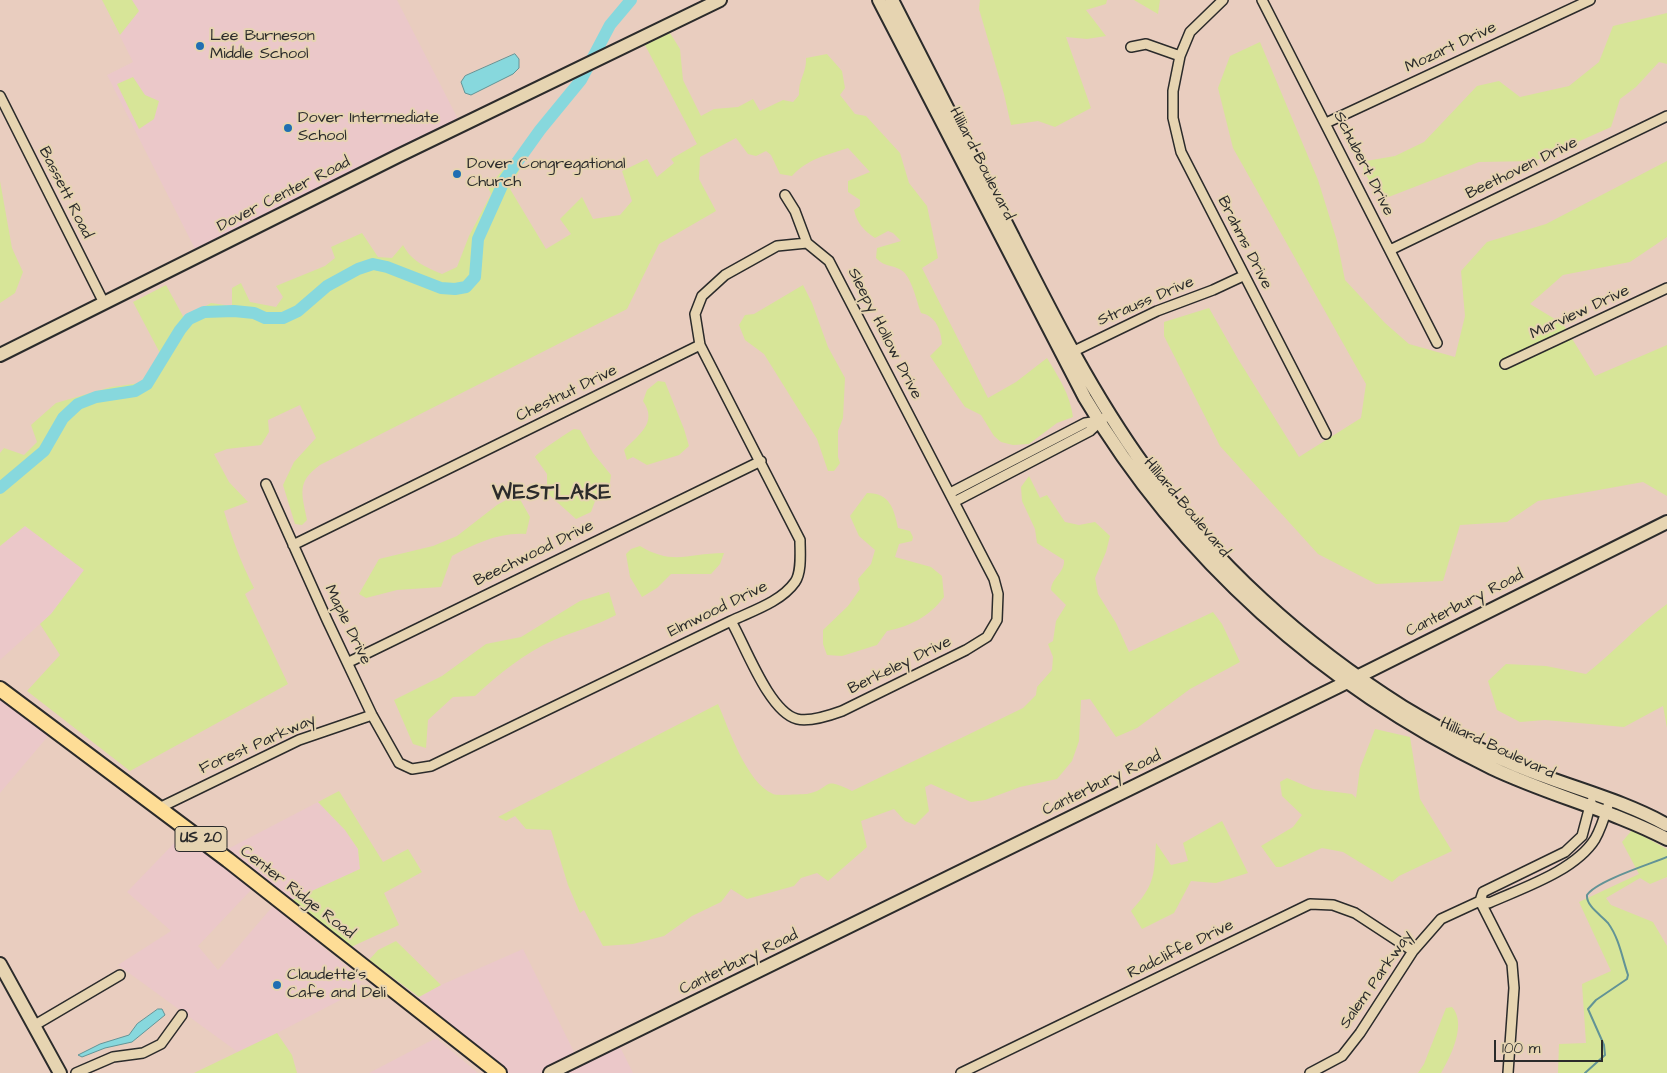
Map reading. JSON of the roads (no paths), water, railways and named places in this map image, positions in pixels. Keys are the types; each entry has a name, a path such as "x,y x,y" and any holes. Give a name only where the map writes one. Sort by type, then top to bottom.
{"main road":[{"name":"Dover Center Road","path":"0,355 398,156 720,0"},
{"name":"Hilliard Boulevard","path":"878,0 1067,354 1104,418 1153,497 1212,566 1266,618 1346,683 1432,738 1530,785 1590,806 1608,805 1667,825"},
{"name":"Hilliard Boulevard","path":"892,0 1067,354"},
{"name":"Hilliard Boulevard","path":"1104,418 1162,490 1220,557 1291,625 1358,676 1406,708 1470,744 1527,770 1595,793 1608,805 1631,820 1667,839"},
{"name":"Canterbury Road","path":"550,1073 1346,683 1667,522"},
{"name":"Center Ridge Road","path":"0,689 159,808 499,1073"},
{"path":"0,964 60,1073"}],"street":[{"name":"Brahms Drive","path":"1223,0 1190,32 1180,56 1173,91 1173,118 1181,152 1243,276 1326,434"},
{"name":"Schubert Drive","path":"1262,0 1437,342"},
{"name":"Mozart Drive","path":"1326,123 1590,0"},
{"path":"1131,47 1146,44 1180,56"},
{"name":"Bassett Road","path":"0,96 104,303"},
{"name":"Beethoven Drive","path":"1390,250 1667,116"},
{"path":"700,345 695,314 702,296 725,275 777,246 807,243 795,211 785,195"},
{"name":"Sleepy Hollow Drive","path":"807,243 829,261 950,493"},
{"name":"Strauss Drive","path":"1067,354 1157,311 1213,290 1243,276"},
{"name":"Marview Drive","path":"1505,364 1667,288"},
{"name":"Elmwood Drive","path":"412,769 432,766 732,621 781,596 796,581 800,562 800,540 761,460 700,345"},
{"name":"Chestnut Drive","path":"293,545 700,345"},
{"path":"950,493 1085,423 1104,418"},
{"path":"954,502 1090,431 1104,418"},
{"name":"Beechwood Drive","path":"348,662 761,460"},
{"name":"Maple Drive","path":"266,484 372,715 399,763 412,769"},
{"name":"Berkeley Drive","path":"732,621 765,687 778,706 797,719 825,717 842,711 966,650 987,637 997,620 998,594 994,579 950,493"},
{"name":"Forest Parkway","path":"159,808 299,740 372,715"},
{"name":"Salem Parkway","path":"1310,1073 1342,1056 1413,951 1441,920 1480,901 1483,892 1565,852 1582,836 1595,793"},
{"path":"1480,901 1490,904 1568,866 1584,853 1595,839 1608,805"},
{"path":"1480,901 1512,964 1514,988 1508,1073"},
{"name":"Radcliffe Drive","path":"961,1073 1310,904 1333,905 1355,913 1413,951"},
{"path":"35,1025 120,975"},
{"path":"76,1073 113,1057 143,1053 161,1044 182,1015"}],"water":[{"path":"515,54 519,59 519,68 513,74 471,95 465,93 461,82 465,76"},
{"path":"158,1009 162,1009 165,1015 132,1042 105,1048 82,1057 78,1055 100,1044 129,1035 137,1024"}],"waterway":[{"path":"0,488 44,451 63,418 78,404 96,397 135,391 147,384 180,330 189,319 204,312 234,311 254,313 265,318 283,318 298,311 327,286 358,269 373,264 387,267 441,288 455,289 466,287 475,277 478,239 505,179 540,130 581,80 610,25 631,0"},
{"path":"1585,1073 1605,1055 1604,1045 1588,1009 1596,1000 1627,979 1628,975 1615,935 1608,923 1591,907 1587,895 1601,884 1667,857"}],"place":[{"name":"Lee Burneson Middle School","path":"200,46"},
{"name":"Dover Intermediate School","path":"288,128"},
{"name":"Dover Congregational Church","path":"457,174"},
{"name":"Claudette's Cafe and Deli","path":"277,985"}],"district":[{"name":"WESTLAKE","path":"552,495"}]}
